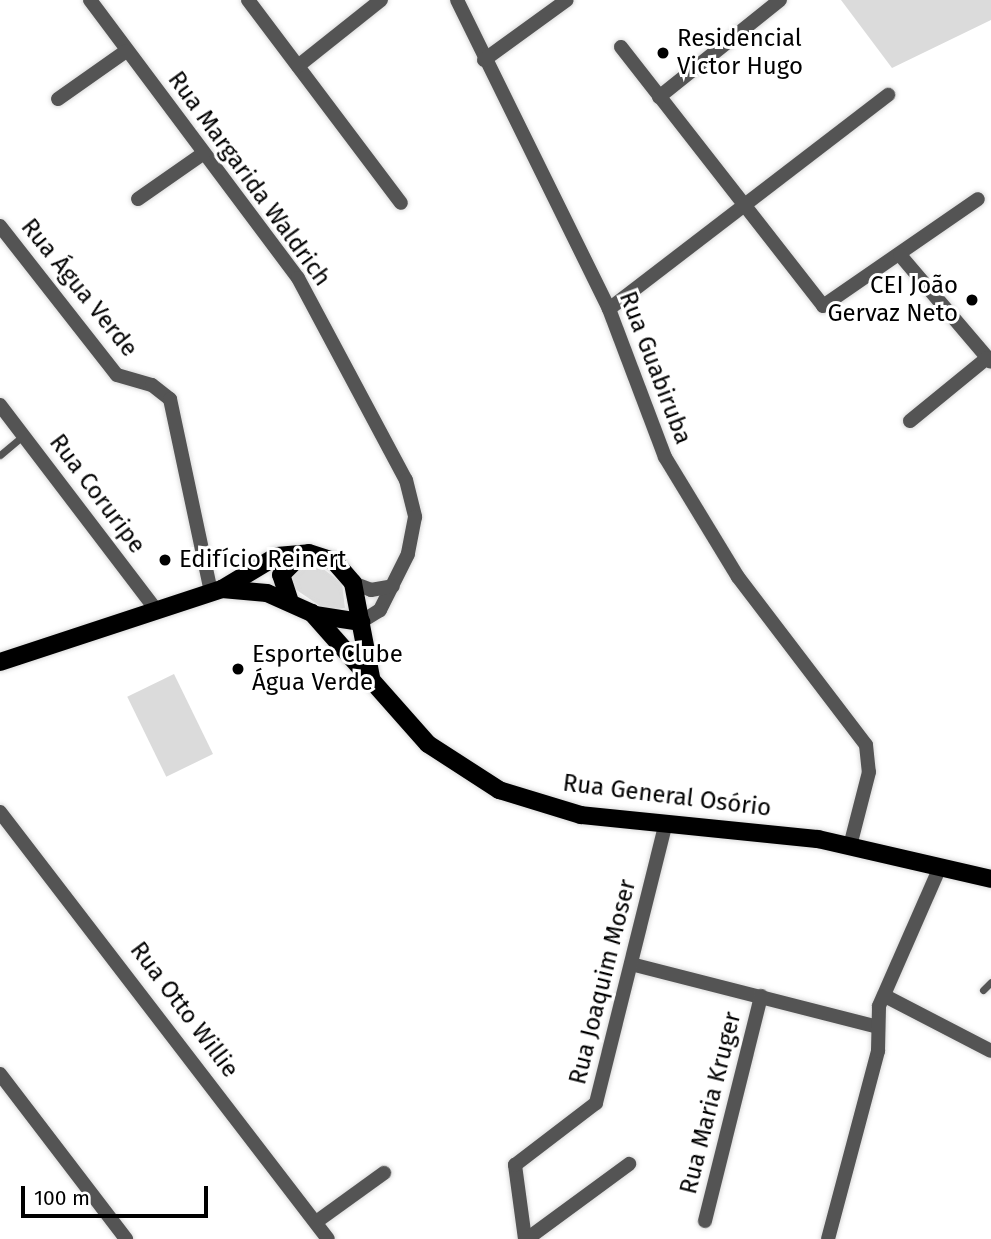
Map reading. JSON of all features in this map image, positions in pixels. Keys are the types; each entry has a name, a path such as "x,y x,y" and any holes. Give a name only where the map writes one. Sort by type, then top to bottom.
{"main road":[{"name":"Rua General Osório","path":"0,662 217,590 277,556 309,553"},
{"path":"289,599 284,566 309,553 334,561 353,583 359,603 353,623 374,685"},
{"name":"Rua General Osório","path":"217,590 289,599 312,613 428,744 499,790 582,815 850,846 939,869 991,878"},
{"path":"312,613 353,623"}],"street":[{"name":"Rua Margarida Waldrich","path":"90,0 299,278 406,480 415,517 393,586 380,610 353,623"},
{"path":"248,0 401,203"},
{"path":"298,66 381,0"},
{"name":"Rua Guabiruba","path":"457,0 484,60 547,173 609,309 643,409 670,467 738,577 866,745 869,772 850,846"},
{"path":"484,60 567,0"},
{"path":"659,97 780,0"},
{"path":"621,47 823,306 978,199"},
{"path":"58,99 126,51"},
{"path":"609,309 888,94"},
{"path":"138,199 204,153"},
{"name":"Rua Água Verde","path":"0,226 117,375 152,385 170,399 217,590"},
{"path":"900,255 989,360 911,421"},
{"name":"Rua Coruripe","path":"0,405 157,611"},
{"path":"353,583 371,590 393,586"},
{"name":"Rua Otto Willie","path":"0,812 328,1239"},
{"name":"Rua Joaquim Moser","path":"526,1239 515,1165 596,1103 666,823"},
{"path":"828,1239 878,1051 875,1026 884,996 939,869"},
{"path":"631,964 875,1026"},
{"name":"Rua Maria Kruger","path":"705,1221 761,996"},
{"path":"884,996 991,1051"},
{"path":"0,1074 126,1239"},
{"path":"526,1239 629,1164"},
{"path":"316,1222 384,1174"}],"lane":[{"path":"0,455 24,435"},
{"path":"983,990 991,982"}],"shaded area":[{"path":"841,0 991,0 991,20 892,68"},
{"path":"303,561 314,562 342,583 345,608 326,610 295,589 290,570"},
{"path":"174,674 213,754 166,777 127,697"}],"place":[{"name":"Residencial Victor Hugo","path":"663,53"},
{"name":"CEI João Gervaz Neto","path":"972,300"},
{"name":"Edifício Reinert","path":"165,560"},
{"name":"Esporte Clube Água Verde","path":"238,669"}]}
